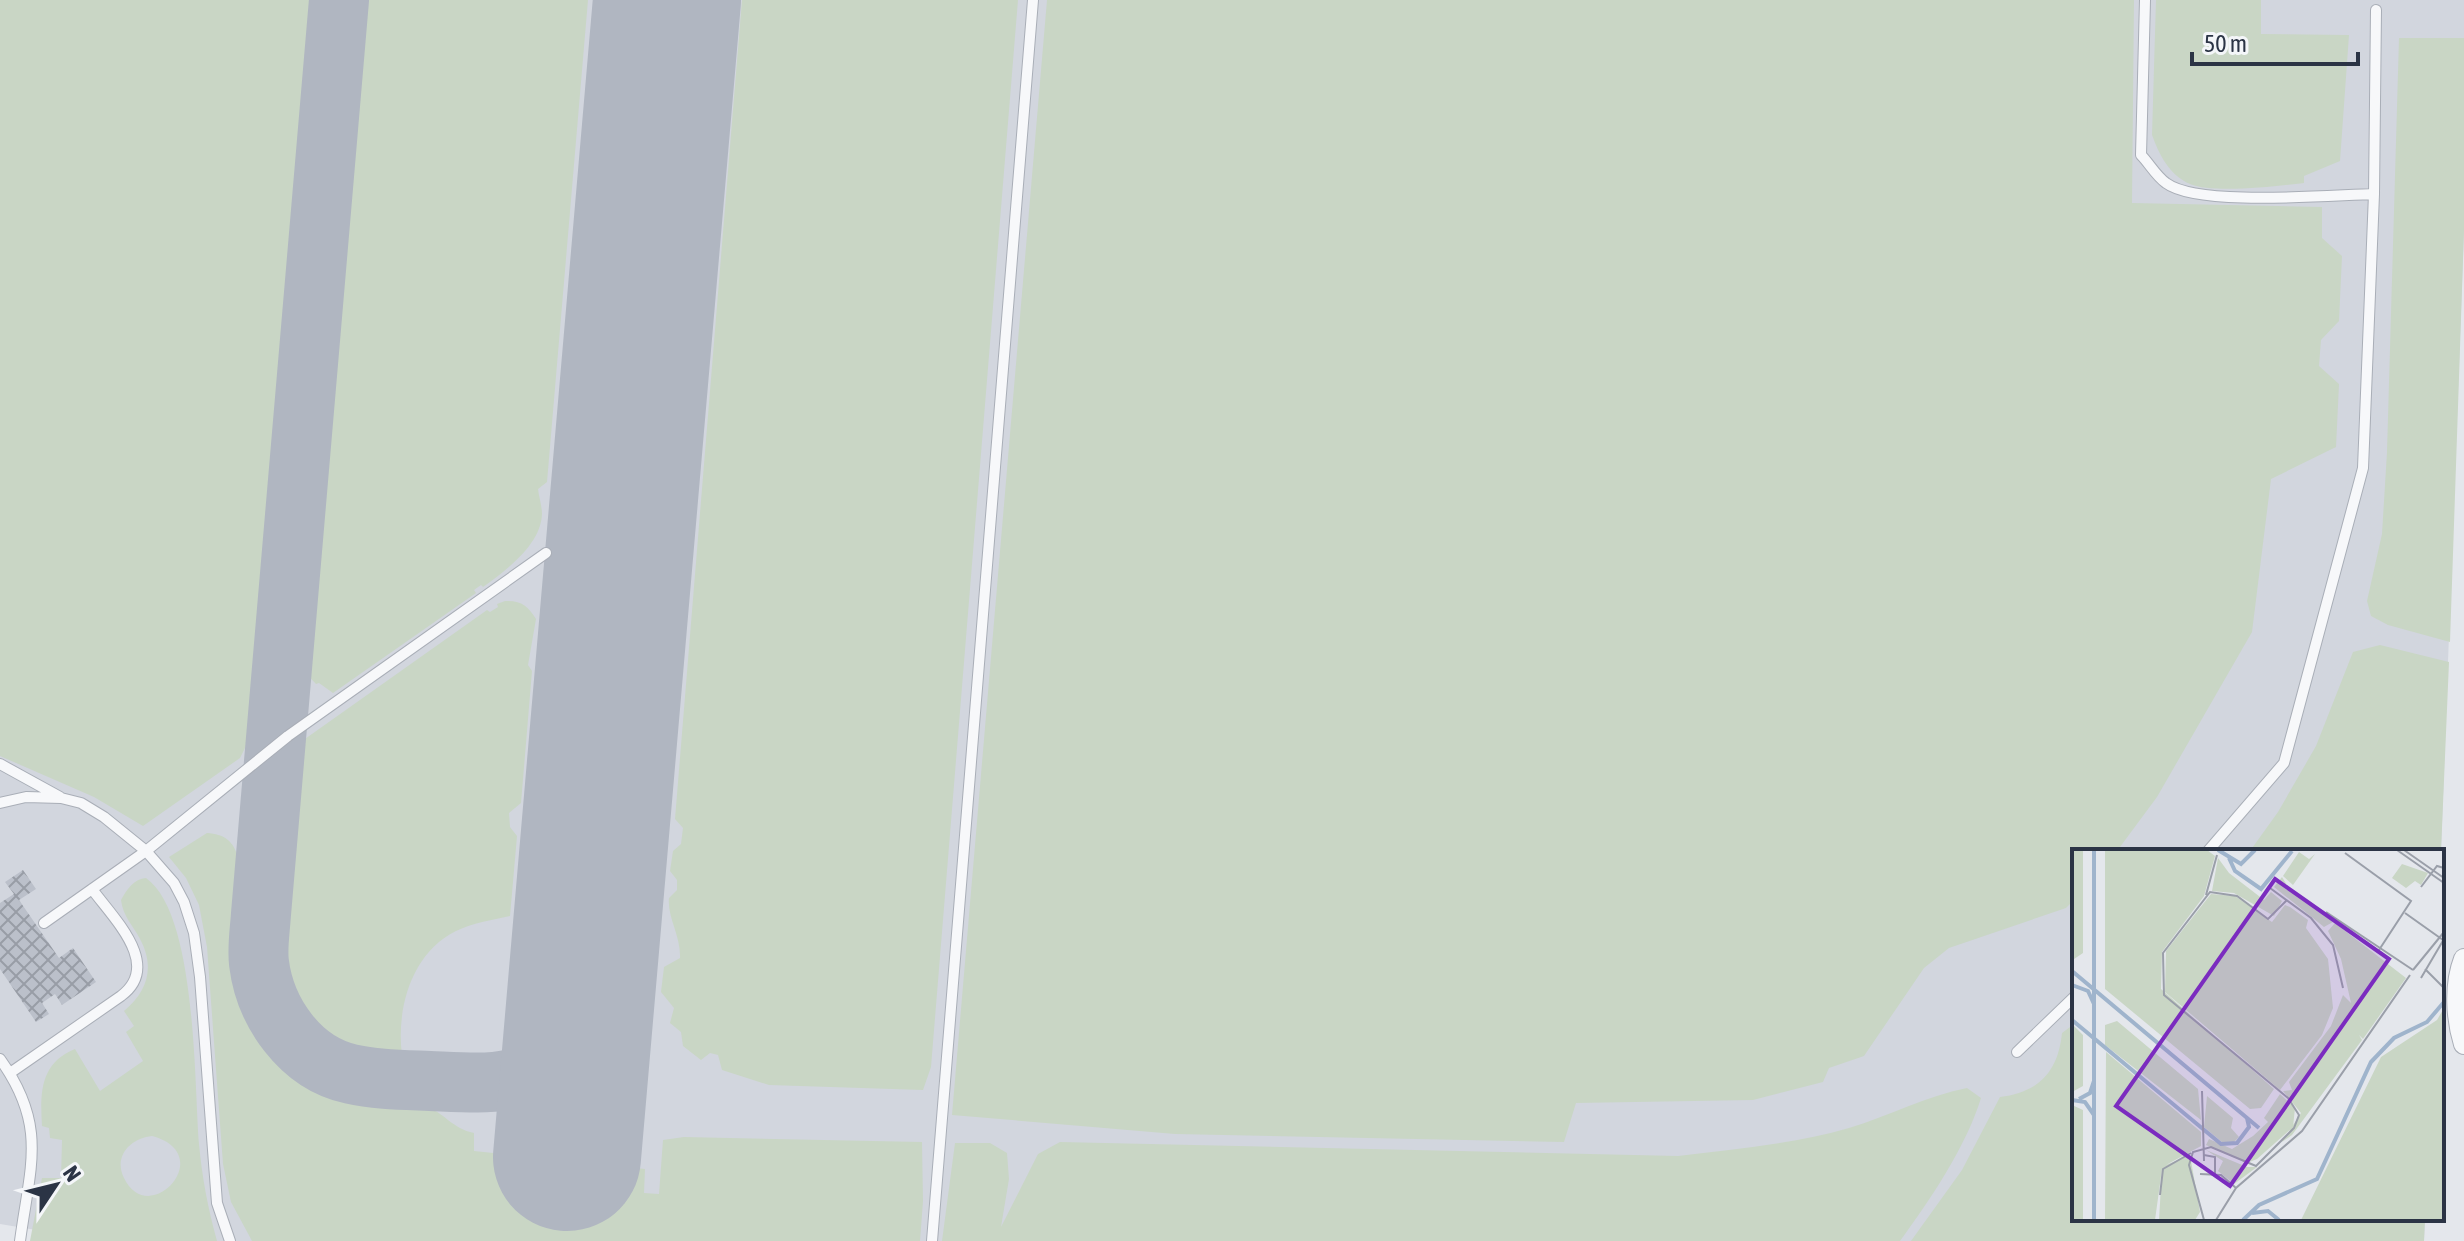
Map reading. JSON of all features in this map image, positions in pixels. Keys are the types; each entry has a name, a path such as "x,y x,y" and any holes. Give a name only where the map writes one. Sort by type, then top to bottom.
{"street":[{"path":"2464,959 2458,991 2464,1044"}],"lane":[{"path":"932,1241 1033,0"},
{"path":"2145,0 2141,155 2166,183 2191,193 2257,198 2374,194"},
{"path":"2210,849 2284,763 2363,468 2374,194 2376,10"},
{"path":"44,923 146,851 288,736 546,553"},
{"path":"0,764 61,798"},
{"path":"0,803 26,797 61,798 81,803 104,817 146,851 174,883 184,902 194,933 200,977 217,1203 230,1241"},
{"path":"10,1073 121,996 135,981 139,970 131,943 92,889"},
{"path":"2017,1052 2072,999"},
{"path":"0,1059 25,1101 33,1138 20,1241"}],"shaded area":[{"path":"0,0 2464,0 2464,230 2441,849 2072,849 2072,1221 2425,1221 2424,1241 85,1241 0,1224"}],"green space":[{"path":"0,0 311,0 248,742 240,758 143,826 94,797 0,756"},
{"path":"357,0 588,0 547,482 538,489 542,511 540,525 529,547 501,573 333,693 316,684 302,669"},
{"path":"742,0 1018,0 931,1067 923,1090 769,1085 722,1070 718,1055 710,1053 701,1060 683,1046 681,1032 670,1023 674,1008 661,992 664,967 680,958 669,905 669,898 677,890 677,880 670,871 673,851 681,844 683,828 675,819"},
{"path":"1047,0 2134,0 2132,203 2322,207 2322,238 2342,256 2339,321 2321,340 2319,366 2339,384 2336,447 2271,479 2252,632 2157,797 2118,849 2072,849 2072,902 2066,908 1949,948 1924,968 1864,1056 1829,1068 1823,1082 1753,1100 1576,1103 1564,1142 1175,1134 952,1115"},
{"path":"2156,0 2261,0 2261,34 2349,35 2340,161 2304,176 2304,183 2262,187 2201,187 2176,175 2152,135"},
{"path":"2399,38 2464,38 2464,230 2450,642 2388,625 2371,616 2367,601 2382,534 2387,452"},
{"path":"505,601 524,605 536,619 528,665 532,671 521,803 509,813 510,827 517,836 510,916 456,931 428,953 410,984 405,1002 402,1055 376,1057 353,1054 332,1046 314,1033 288,997 281,975 277,951 295,746 487,610 490,612"},
{"path":"2380,645 2449,662 2441,849 2251,849 2278,812 2316,746 2353,652"},
{"path":"207,833 227,840 238,858 230,955 238,1002 260,1043 294,1076 314,1088 353,1100 427,1107 460,1128 474,1133 474,1151 645,1169 644,1193 659,1194 663,1140 684,1137 922,1142 920,1241 252,1241 231,1202 223,1164 207,947 199,905 186,878 169,857"},
{"path":"146,878 163,897 175,926 184,962 190,1002 200,1156 217,1241 30,1241 42,1178 61,1178 62,1140 50,1138 49,1128 42,1126 42,1091 49,1071 63,1055 75,1049 100,1091 143,1061 126,1032 134,1026 124,1011 144,987 147,959 121,900 131,885","holes":["152,1136 171,1145 179,1157 179,1171 172,1183 162,1192 148,1196 135,1192 121,1170 122,1156 126,1150 137,1140"]},
{"path":"2072,1026 2072,1221 2425,1221 2424,1241 1911,1241 1962,1170 2000,1097 2026,1090 2044,1078 2056,1059 2062,1033"},
{"path":"1967,1088 1981,1098 1974,1117 1946,1172 1900,1241 942,1241 955,1143 990,1143 1007,1153 1009,1179 1001,1227 1038,1154 1060,1142 1678,1156 1828,1134"}],"building":[{"path":"23,870 36,889 19,900 59,958 73,948 96,982 62,1005 55,994 42,1003 49,1014 36,1022 0,969 0,903 14,894 5,882"}],"taxiway":[{"path":"339,0 259,939 258,957 263,981 277,1017 301,1047 333,1068 371,1077 479,1083 518,1078 550,1058 578,1017"}],"runway":[{"path":"567,1157 667,0"}]}
